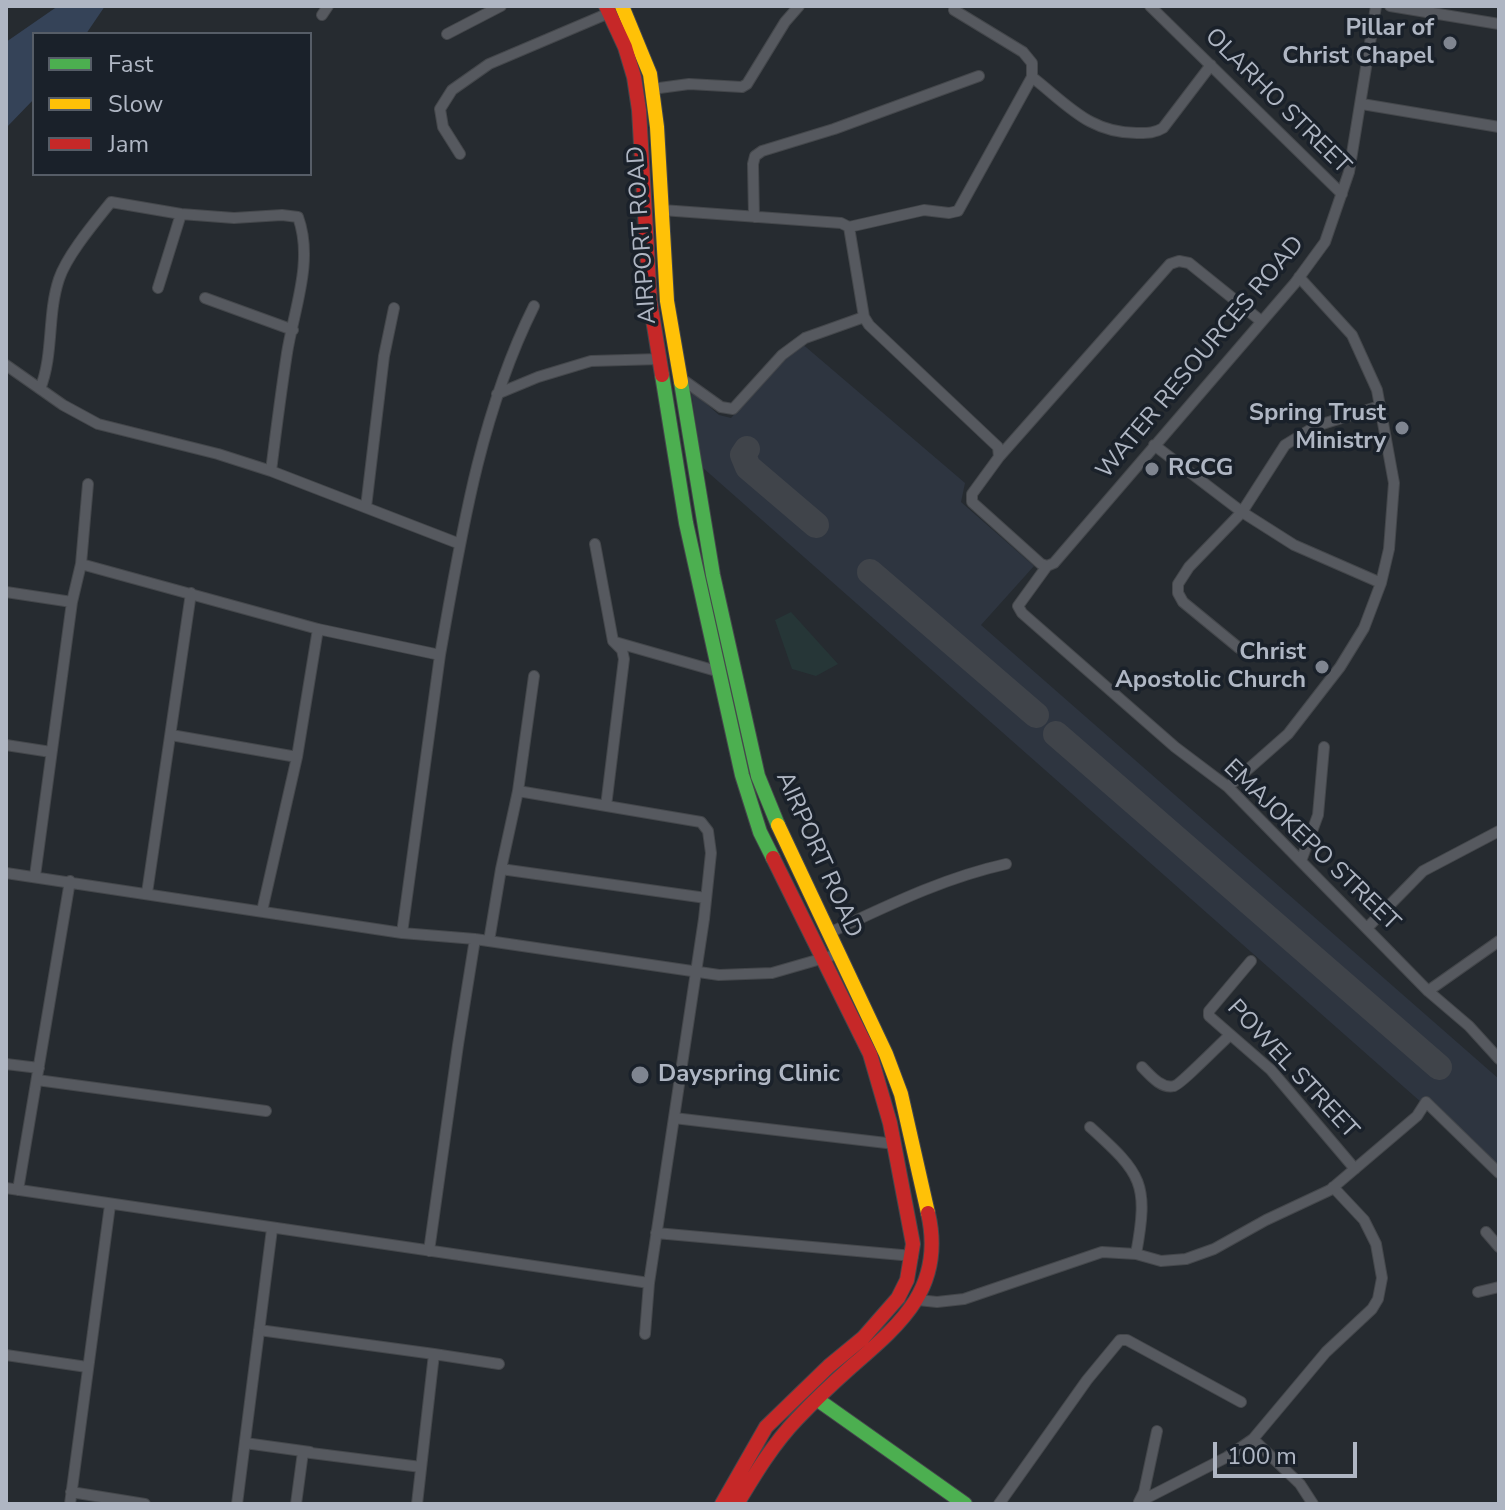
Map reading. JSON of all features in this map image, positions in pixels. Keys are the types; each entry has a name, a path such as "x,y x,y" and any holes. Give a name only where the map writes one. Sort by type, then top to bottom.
{"main road":[{"name":"AIRPORT ROAD","path":"612,8 645,59 652,89 667,301 720,672 742,775 760,832 870,1054 895,1144 909,1214 913,1256 907,1280 884,1316 766,1427 722,1504"},
{"name":"AIRPORT ROAD","path":"612,8 636,88 650,301 686,523 706,577 758,776 886,1054 901,1094 930,1222 932,1250 928,1274 918,1300 888,1336 848,1370 770,1450 737,1504"},
{"path":"818,1400 965,1504"}],"street":[{"path":"447,34 501,6"},
{"path":"652,89 689,84 742,87 799,6"},
{"name":"OLARHO STREET","path":"1150,6 1342,194"},
{"name":"WATER RESOURCES ROAD","path":"1047,566 1054,563 1299,277 1325,242 1342,194 1362,104 1376,6"},
{"path":"1390,6 1499,24"},
{"path":"460,154 443,127 440,109 452,90 489,64 612,8"},
{"path":"662,210 841,223 849,227 924,210 958,211 1032,77 1032,63 1023,52 954,10"},
{"path":"1032,77 1090,123 1104,130 1156,132 1163,128 1211,65"},
{"path":"754,217 753,164 755,156 762,151 834,129 979,76"},
{"path":"1362,104 1499,127"},
{"path":"40,389 47,372 59,278 111,202 181,214 234,218 298,217 303,246 302,282 271,471"},
{"path":"158,288 181,214"},
{"path":"849,227 864,317 869,325 998,447 999,457"},
{"path":"1047,566 972,502 972,494 999,457 1170,264 1179,261 1189,263 1261,321"},
{"path":"1228,787 1288,734 1317,698 1364,628 1381,583 1389,549 1394,483 1377,390 1352,335 1299,277"},
{"path":"205,298 293,330"},
{"path":"402,933 440,655 460,544 497,394 514,347 534,306"},
{"path":"366,507 384,356 394,308"},
{"path":"679,377 721,407 733,409 782,355 805,338 864,317"},
{"path":"497,394 538,377 591,361 660,359"},
{"path":"6,365 98,424 218,454 271,471 460,544"},
{"path":"1239,648 1183,602 1178,593 1178,584 1189,567 1242,512 1285,445 1316,426 1380,406"},
{"path":"1154,445 1242,512 1294,545 1381,583"},
{"path":"35,876 72,602 81,564 88,484"},
{"path":"595,544 613,641 622,650 624,659 606,806"},
{"path":"81,564 318,629 440,655"},
{"name":"EMAJOKEPO STREET","path":"1047,566 1022,597 1018,606 1022,613 1175,747 1228,787 1499,1059"},
{"path":"6,592 72,602"},
{"path":"147,893 191,593"},
{"path":"262,911 297,757 318,629"},
{"path":"613,641 720,672"},
{"path":"489,941 518,791 534,676"},
{"path":"171,735 297,757"},
{"path":"6,745 51,752"},
{"path":"1301,861 1318,815 1324,747"},
{"path":"518,791 701,822 708,831 711,853 706,898 649,1283 645,1334"},
{"path":"1368,927 1423,871 1499,831"},
{"path":"829,933 914,893 1006,864"},
{"path":"501,869 706,898"},
{"path":"6,873 402,933 475,939 719,975 772,973 823,961 838,954"},
{"path":"18,1190 70,881"},
{"path":"429,1251 475,939"},
{"path":"1428,991 1499,941"},
{"name":"POWEL STREET","path":"1251,961 1209,1011 1209,1016 1271,1070 1355,1169"},
{"path":"1142,1067 1159,1083 1173,1086 1180,1083 1230,1035"},
{"path":"6,1064 38,1074 266,1111"},
{"path":"918,1300 937,1302 964,1299 1102,1252 1136,1254 1161,1261 1186,1259 1214,1249 1333,1187 1417,1116 1426,1102 1499,1173"},
{"path":"674,1118 895,1144"},
{"path":"1090,1127 1137,1174 1142,1217 1136,1254"},
{"path":"1138,1503 1227,1457 1253,1439 1326,1352 1372,1309 1378,1299 1382,1278 1376,1244 1364,1220 1333,1187"},
{"path":"6,1188 649,1283"},
{"path":"110,1205 70,1498 145,1504"},
{"path":"237,1504 272,1229"},
{"path":"1486,1232 1499,1247"},
{"path":"656,1233 913,1256"},
{"path":"1478,1292 1499,1287"},
{"path":"259,1330 499,1364"},
{"path":"999,1504 1087,1380 1120,1340 1127,1340 1241,1402"},
{"path":"417,1504 434,1354"},
{"path":"6,1355 87,1367"},
{"path":"1138,1503 1144,1492 1157,1431"},
{"path":"1253,1439 1300,1484 1313,1504"},
{"path":"245,1443 421,1467"},
{"path":"296,1504 303,1452 315,1453"}],"shaded area":[{"path":"800,342 965,483 961,502 1034,566 981,625 1499,1079 1499,1171 702,467 691,390 719,415 731,418"},
{"path":"791,612 838,664 816,676 792,669 775,620"}],"water":[{"path":"58,6 105,6 87,32 32,32 32,101 6,128 6,42"}],"taxiway":[{"path":"747,449 743,455 748,467 816,525"},
{"path":"870,572 1036,715"},
{"path":"1056,734 1439,1067"}],"traffic: fast":[{"path":"662,375 686,523 742,775 760,832 773,858"},
{"path":"681,382 713,575 758,776 778,825"},
{"path":"818,1400 965,1504"}],"traffic: slow":[{"path":"622,6 650,74 657,127 667,301 681,382"},
{"path":"778,825 886,1054 901,1094 928,1213"}],"traffic: jam":[{"path":"606,6 625,47 634,77 639,110 650,301 662,375"},
{"path":"722,1504 766,1427 863,1338 898,1298 907,1280 913,1244 890,1123 870,1054 773,858"},
{"path":"737,1504 788,1429 887,1335 915,1301 925,1283 930,1262 932,1239 928,1213"}],"place":[{"name":"Pillar of Christ Chapel","path":"1450,43"},
{"name":"Spring Trust Ministry","path":"1402,428"},
{"name":"RCCG","path":"1152,469"},
{"name":"Christ Apostolic Church","path":"1322,667"},
{"name":"Dayspring Clinic","path":"640,1075"}]}
